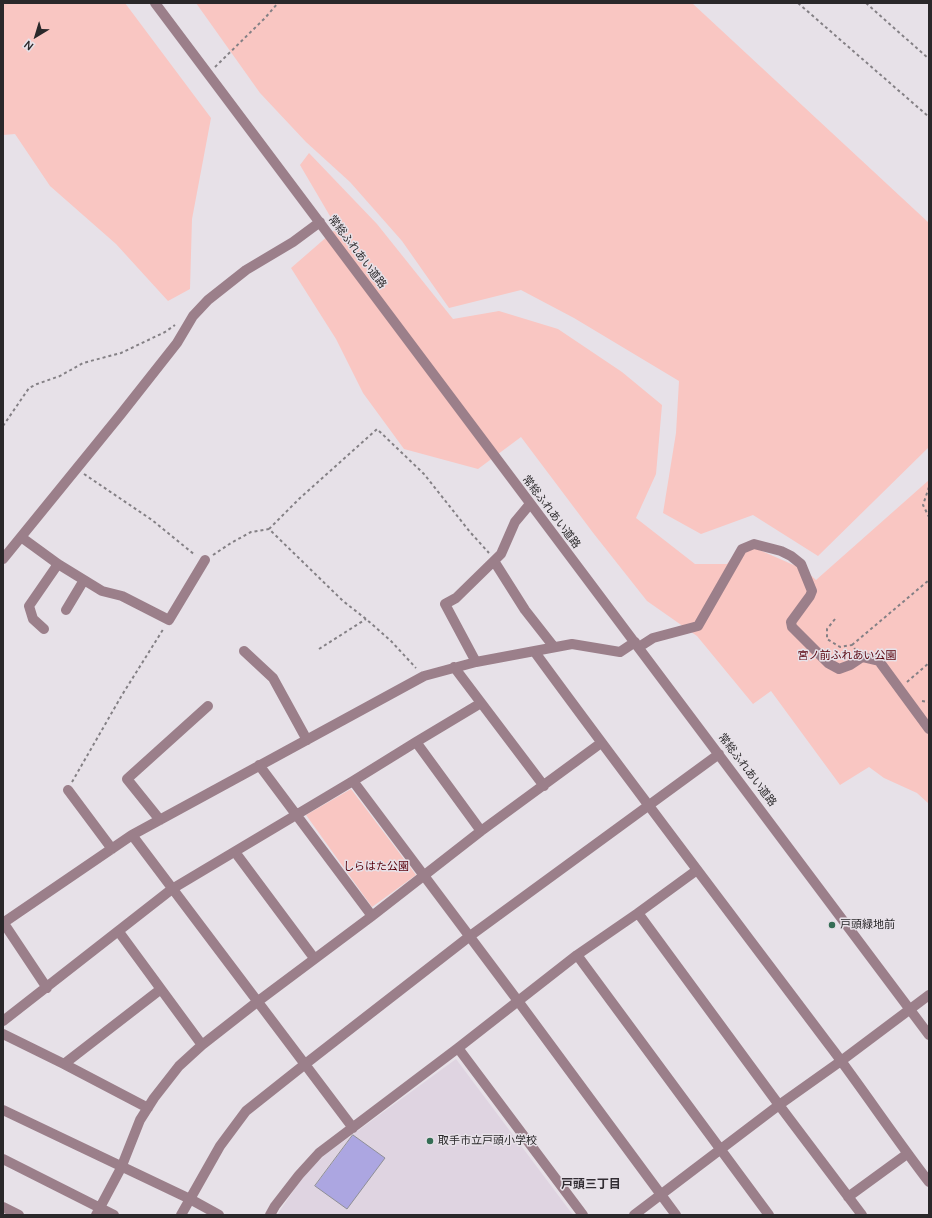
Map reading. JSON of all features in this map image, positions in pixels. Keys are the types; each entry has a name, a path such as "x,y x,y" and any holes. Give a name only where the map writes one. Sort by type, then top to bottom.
{"street":[{"name":"常総ふれあい道路","path":"155,3 929,1035"},
{"path":"3,559 177,343 194,316 208,300 246,270 293,242 320,222"},
{"path":"476,662 445,604 456,598 501,554 515,522 530,504"},
{"path":"21,537 58,564 102,591 122,596 169,620 205,560"},
{"path":"47,988 3,923 132,835 424,676 476,662 572,644 620,652 653,638 698,626 742,549 754,544 781,551 801,564 812,591 791,622 792,627 834,668 839,669 850,665 862,657 879,661 929,729"},
{"path":"494,561 525,610 554,647"},
{"path":"44,629 32,619 29,606 58,564"},
{"path":"66,610 84,580"},
{"path":"244,651 273,678 307,740"},
{"path":"534,651 601,743 841,1061 907,1154 929,1182"},
{"path":"454,667 544,786"},
{"path":"3,1021 119,932 172,889 481,704"},
{"path":"160,820 128,779 208,706"},
{"path":"416,742 481,831"},
{"path":"98,1212 122,1168 140,1120 154,1098 179,1066 202,1045 256,1002 372,916 481,831 601,743"},
{"path":"181,1215 220,1146 246,1111 304,1064 470,936 719,754"},
{"path":"259,765 372,916"},
{"path":"353,781 470,936 676,1215"},
{"path":"68,790 112,849"},
{"path":"132,835 352,1128"},
{"path":"235,852 314,958"},
{"path":"270,1215 275,1206 304,1169 319,1153 458,1048 577,955 697,870"},
{"path":"638,913 862,1215"},
{"path":"119,932 202,1045"},
{"path":"577,955 769,1215"},
{"path":"64,1064 161,989"},
{"path":"634,1215 779,1105 929,995"},
{"path":"3,1034 148,1108"},
{"path":"458,1048 583,1215"},
{"path":"3,1110 122,1168 190,1199 219,1215"},
{"path":"848,1197 907,1154"},
{"path":"3,1159 98,1212 114,1215"},
{"path":"3,1207 19,1215"}],"path":[{"path":"208,74 265,18 278,3"},
{"path":"798,3 929,117"},
{"path":"866,3 929,59"},
{"path":"3,426 29,388 36,384 60,376 83,364 121,353 165,332 175,325"},
{"path":"77,469 152,520 195,555 205,560 230,543 251,532 269,529 300,498 377,429 424,474 470,532 490,554 494,561"},
{"path":"929,487 923,505 929,516"},
{"path":"269,529 343,601 366,619 391,642 424,676"},
{"path":"835,620 826,630 827,639 840,647 852,645 929,580"},
{"path":"319,649 366,619"},
{"path":"68,790 122,695 169,620"},
{"path":"852,645 862,657"},
{"path":"899,688 929,663"},
{"path":"918,698 924,702 929,702"}],"shaded area":[{"name":"取手市立戸頭小学校","path":"456,1059 573,1215 277,1215 304,1175 326,1154"}],"green space":[{"path":"3,3 125,3 211,118 192,219 190,289 168,301 116,244 50,186 15,134 3,135"},
{"path":"196,3 692,3 929,223 929,447 818,556 753,515 701,534 663,513 676,433 679,381 574,318 521,290 449,308 402,241 350,182 306,142 260,93"},
{"name":"宮ノ前ふれあい公園","path":"309,153 377,224 453,319 499,311 558,329 622,372 662,405 656,474 636,518 695,564 727,564 735,553 755,548 805,570 816,580 929,480 929,804 917,793 884,778 869,767 840,785 771,691 753,704 697,636 647,601 594,534 521,437 478,469 404,449 363,393 336,339 291,268 337,228 300,165"},
{"name":"しらはた公園","path":"351,789 416,875 372,907 306,815"}],"building":[{"path":"353,1135 385,1158 347,1209 315,1186"}],"place":[{"name":"戸頭緑地前","path":"832,925"},
{"name":"取手市立戸頭小学校","path":"430,1141"}],"district":[{"name":"戸頭三丁目","path":"591,1185"}]}
